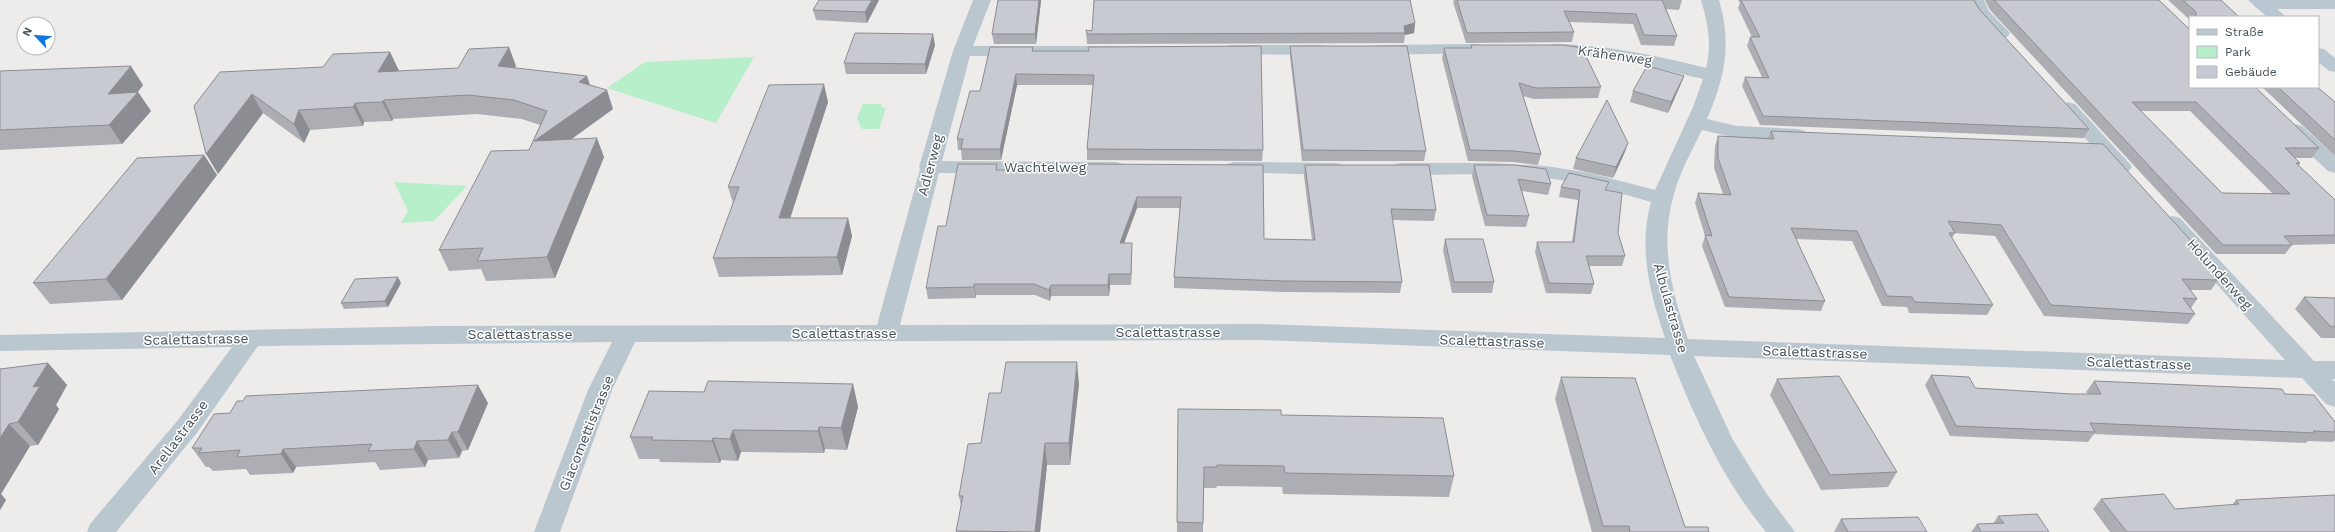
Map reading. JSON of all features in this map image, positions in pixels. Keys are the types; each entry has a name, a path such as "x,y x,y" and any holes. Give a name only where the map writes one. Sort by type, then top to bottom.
{"main road":[{"path":"2256,1 2276,16"},
{"path":"2319,54 2335,67"}],"street":[{"name":"Adlerweg","path":"886,333 929,167 962,51 982,0"},
{"name":"Albulastrasse","path":"1710,0 1717,17 1720,35 1714,76 1662,198 1655,236 1657,262 1670,315 1700,399 1730,458 1754,496 1782,532"},
{"path":"1975,0 1982,12 2014,48"},
{"path":"2256,1 2335,4"},
{"path":"1357,50 1491,49"},
{"name":"Krähenweg","path":"1538,49 1597,50 1636,56 1714,76"},
{"path":"1216,50 1334,50"},
{"path":"962,51 1137,51"},
{"path":"2056,94 2136,182"},
{"path":"2281,117 2335,167"},
{"path":"1695,122 1737,132 1815,135"},
{"path":"2081,146 2104,147"},
{"name":"Wachtelweg","path":"929,167 1137,168"},
{"path":"1216,168 1352,169"},
{"path":"1384,169 1512,169 1547,172 1584,178 1662,198"},
{"name":"Holunderweg","path":"2163,211 2335,398"},
{"name":"Scalettastrasse","path":"0,343 436,334 627,335 1260,332 2335,370"},
{"name":"Giacomettistrasse","path":"547,532 600,390 627,335"},
{"name":"Arellastrasse","path":"100,532 179,438 251,338"}],"green space":[{"path":"754,57 716,123 607,88 645,62"},
{"path":"863,104 882,104 881,107 886,108 879,129 862,129 857,118"},
{"path":"394,182 467,186 434,221 401,223 408,211"}],"building":[{"path":"819,0 872,0 865,12 813,10"},
{"path":"998,0 1039,0 1035,34 992,34"},
{"path":"1094,0 1410,0 1415,23 1404,26 1405,33 1087,34 1086,30 1092,31"},
{"path":"1457,0 1662,0 1677,36 1644,35 1636,14 1564,11 1574,32 1467,33"},
{"path":"1741,0 1974,0 1979,9 2089,129 1763,116 1745,77 1769,78 1750,37 1760,37"},
{"path":"1994,0 2159,0 2189,28 2189,88 2256,88 2319,148 2285,148 2300,163 2296,163 2335,200 2335,235 2284,236 2292,245 2223,245","holes":["2132,102 2196,102 2290,194 2222,193"]},
{"path":"2183,0 2221,0 2238,16 2196,16 2196,12"},
{"path":"855,33 933,34 925,64 844,63"},
{"path":"1471,45 1564,45 1582,48 1601,87 1536,88 1519,83 1541,154 1514,151 1470,150 1444,48 1472,48"},
{"path":"1261,46 1263,150 1087,149 1094,75 1016,74 1000,149 961,149 963,139 957,139 970,91 980,91 990,47 1033,47 1032,51 1089,51 1088,47"},
{"path":"1290,46 1407,46 1426,151 1303,150"},
{"path":"509,47 498,66 587,76 579,82 607,90 534,141 597,138 547,257 477,261 483,248 439,250 491,151 529,150 547,111 514,100 468,95 355,103 353,107 299,110 294,124 252,94 206,154 194,106 220,72 323,67 333,54 390,52 378,72 458,68 469,49"},
{"path":"131,66 108,94 138,92 109,125 0,130 0,71"},
{"path":"1647,66 1684,76 1671,102 1633,91"},
{"path":"824,84 779,218 848,218 837,257 713,258 739,187 728,187 769,85"},
{"path":"2279,88 2318,88 2335,102 2335,140"},
{"path":"1607,100 1628,143 1616,167 1576,158"},
{"path":"1771,131 2103,144 2194,244 2189,244 2218,280 2182,279 2197,299 2183,298 2195,314 2051,305 2001,225 1948,221 1955,233 1949,233 1993,305 1915,302 1912,297 1887,296 1857,231 1791,228 1825,301 1729,297 1705,235 1712,236 1698,193 1731,195 1718,158 1718,136 1774,139"},
{"path":"204,155 106,279 33,283 137,158"},
{"path":"958,164 997,164 996,170 1085,170 1085,164 1263,165 1264,239 1315,240 1305,165 1429,165 1436,210 1391,209 1402,282 1284,281 1174,277 1181,197 1137,197 1120,243 1132,243 1131,274 1109,274 1108,285 1051,285 1049,290 1034,284 974,284 974,287 926,288 938,226 946,226"},
{"path":"1474,165 1514,165 1546,169 1551,184 1518,179 1529,216 1487,215"},
{"path":"1569,173 1609,182 1605,190 1622,193 1618,233 1625,256 1586,256 1594,284 1549,283 1537,242 1574,242 1580,190 1561,187"},
{"path":"1445,239 1483,239 1494,282 1454,282"},
{"path":"398,277 385,301 341,303 355,279"},
{"path":"2304,297 2335,298 2335,327 2330,326"},
{"path":"1006,362 1077,362 1069,443 1045,443 1035,532 956,531 963,496 959,496 968,444 981,443 989,393 1001,393"},
{"path":"48,363 33,387 40,386 18,422 9,424 0,438 0,369"},
{"path":"1931,375 1969,377 1975,388 2072,394 2101,394 2094,381 2282,389 2285,394 2314,395 2335,422 2335,432 2313,431 2315,433 2090,423 2095,432 1956,426"},
{"path":"1839,376 1897,472 1830,475 1777,379"},
{"path":"1561,377 1635,378 1685,527 1708,527 1709,532 1630,532 1629,526 1603,526"},
{"path":"708,381 853,384 841,428 819,427 818,431 733,430 730,439 713,438 712,441 651,440 653,437 630,437 649,391 704,392"},
{"path":"478,385 458,432 452,432 448,440 417,441 414,449 368,451 372,444 283,449 281,454 237,457 240,450 199,453 202,448 192,448 214,414 230,413 237,401 243,401 246,396"},
{"path":"1178,409 1281,410 1281,415 1443,418 1454,476 1285,473 1284,466 1217,465 1217,467 1204,467 1203,523 1177,522"},
{"path":"2164,494 2175,509 2239,504 2236,500 2335,495 2335,532 2127,532 2101,499"},
{"path":"2037,514 2049,532 1981,532 1977,524 2004,523 1998,516"},
{"path":"1918,517 1927,532 1848,532 1841,519"}]}
